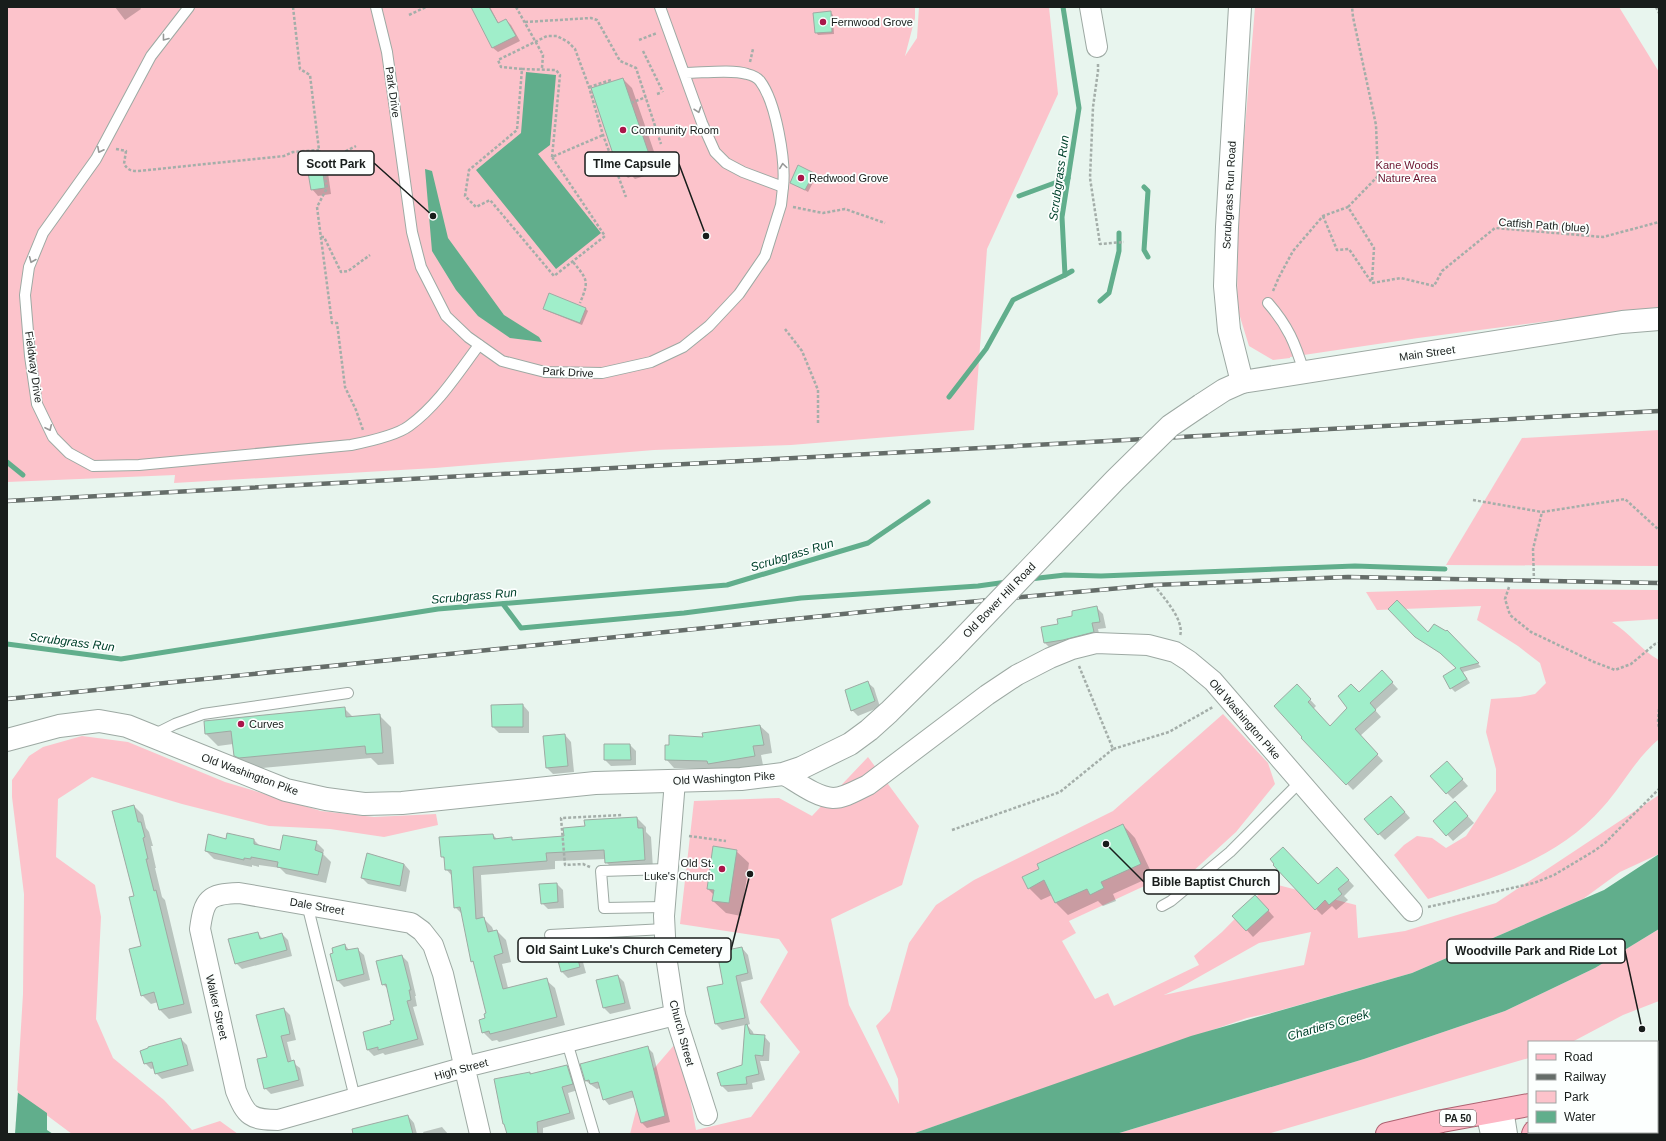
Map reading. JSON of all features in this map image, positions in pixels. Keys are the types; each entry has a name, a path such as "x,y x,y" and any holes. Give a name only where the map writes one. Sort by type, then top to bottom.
{"main road":[{"name":"PA 50","path":"1387,1134 1426,1130 1495,1111 1528,1105"}],"street":[{"path":"1090,7 1097,47"},
{"name":"Scrubgrass Run Road","path":"1240,7 1225,286 1229,330 1242,382"},
{"name":"Main Street","path":"1202,405 1224,390 1242,382 1622,322 1659,319"},
{"name":"Old Bower Hill Road","path":"783,774 826,757 850,744 870,730 951,651 1126,469 1170,426 1202,405"},
{"name":"Old Washington Pike","path":"7,740 59,726 99,721 126,726 151,735 286,790 326,799 364,804 402,803 595,783 742,779 783,774 819,794 833,798 847,795 868,785 987,695 1018,675 1050,658 1072,649 1096,643 1148,645 1174,652 1189,661 1213,681 1412,911"},
{"name":"Church Street","path":"675,781 665,907 666,956 675,1015 707,1115"},
{"name":"Dale Street","path":"209,899 224,894 239,893 411,923 422,931 433,945 443,974 465,1067"},
{"name":"Walker Street","path":"209,899 202,910 200,930 236,1091 242,1106 248,1115"},
{"name":"High Street","path":"248,1115 260,1120 278,1120 465,1067 675,1015"},
{"path":"465,1067 480,1134"},
{"path":"1491,1134 1495,1111"},
{"path":"1495,1111 1507,1134"}],"lane":[{"name":"Fieldway Drive","path":"189,7 151,56 96,159 43,233 29,267 25,295 32,364 38,404 53,437 69,454 93,466 139,465 351,445 366,442 408,427 436,401 479,345"},
{"name":"Park Drive","path":"376,7 387,52 412,232 421,266 446,316 468,337 502,361 545,372 602,374 650,362 683,348 709,326 739,294 765,256 781,205 784,174 770,96 759,79 740,72 686,73"},
{"path":"660,7 686,73 702,123 715,152 726,163 744,172 783,187"},
{"path":"1268,303 1283,321 1294,342 1304,372"},
{"path":"151,735 175,724 203,714 348,693"},
{"path":"1162,906 1171,901 1230,852 1300,782"},
{"path":"665,907 604,908 601,871 668,869"},
{"path":"307,904 355,1098"},
{"path":"550,935 665,929"},
{"path":"567,1042 594,1134"}],"path":[{"path":"293,7 300,69 310,75 319,150 322,158 327,188 316,207 332,323 337,323 345,387 356,410 366,442"},
{"path":"409,15 426,7"},
{"path":"516,7 543,55 542,68"},
{"path":"1268,303 1279,277 1294,251 1323,216 1348,207 1378,176 1376,125 1352,7"},
{"path":"1656,7 1659,13"},
{"path":"525,22 591,18 597,20 620,61 636,68 661,144"},
{"path":"639,40 669,29"},
{"path":"522,69 516,130 469,170 465,196 476,207 490,200 554,276 605,236 552,157 560,75 556,70 542,68 522,69 501,67 498,60 535,40 547,36 557,36 568,42 575,49 589,87 602,135 626,197"},
{"path":"1097,47 1098,71 1094,107 1090,178 1100,244 1124,242"},
{"path":"749,65 753,49"},
{"path":"643,50 662,92 656,94"},
{"path":"589,87 611,80"},
{"path":"632,102 646,98"},
{"path":"552,157 602,135"},
{"path":"322,158 334,157 356,146"},
{"path":"102,147 126,151 124,164 127,169 131,171 284,156 293,152 319,150"},
{"path":"781,205 823,213 845,209 886,223"},
{"path":"1348,207 1374,248 1372,283"},
{"path":"1323,216 1337,250 1349,249 1372,283"},
{"name":"Catfish Path (blue)","path":"1372,283 1401,278 1434,286 1442,271 1495,228 1603,237 1659,222"},
{"path":"320,237 324,237 341,272 348,271 370,255"},
{"path":"573,262 585,277 587,287 580,303"},
{"path":"785,329 802,351 818,390 818,424"},
{"path":"1473,500 1542,512 1625,499 1659,530"},
{"path":"1534,581 1533,548 1542,512"},
{"path":"1154,585 1174,611 1181,632 1174,652"},
{"path":"1509,587 1505,599 1510,615 1531,632 1594,662 1615,670 1631,664 1655,644 1659,643"},
{"path":"1072,649 1113,749"},
{"path":"952,830 1060,792 1113,749 1169,732 1228,698"},
{"path":"1659,709 1659,728"},
{"path":"1412,911 1534,883 1554,875 1605,843 1659,790"},
{"path":"601,871 583,864 565,865 561,818 623,815"},
{"path":"671,834 726,841"}],"green space":[{"path":"7,7 915,7 915,18 905,56 917,38 919,7 1049,7 1058,94 987,249 974,430 791,445 654,450 435,468 174,483 175,475 7,482"},
{"name":"Kane Woods Nature Area","path":"1255,7 1619,7 1659,72 1659,307 1418,338 1273,360 1249,346 1237,307 1238,212"},
{"path":"1659,430 1659,566 1446,565 1522,438"},
{"path":"1472,589 1659,590 1659,619 1612,622 1659,660 1659,739 1636,763 1603,807 1585,825 1566,840 1544,854 1499,875 1428,899 1394,855 1404,845 1417,836 1432,838 1446,848 1466,836 1496,791 1496,769 1486,732 1491,699 1520,697 1535,694 1546,683 1540,663 1518,646 1477,620 1481,606 1377,610 1366,592"},
{"path":"1223,714 1268,763 1275,784 1236,832 1190,874 1160,894 1153,882 1069,921 1076,933 1062,941 1095,999 1108,993 1114,1006 1199,965 1194,956 1222,932 1270,883 1356,905 1358,938 1405,931 1496,903 1659,795 1659,854 1620,872 1583,899 1412,973 1274,1012 1247,1018 912,1134 630,1134 644,1080 675,1044 681,1048 696,1130 751,1117 800,1052 760,1002 788,952 779,939 680,924 694,801 779,798 812,816 868,757 919,826 902,885 831,919 849,1005 899,1104 898,1079 876,1026 890,1011 909,943 936,905 974,880 1113,811","holes":["1311,932 1304,965 1164,995 1259,943"]},
{"path":"82,736 128,742 225,782 321,811 374,817 436,814 438,825 384,837 330,829 269,826 182,804 92,777 58,799 56,857 95,885 101,917 96,1019 113,1058 164,1100 192,1130 220,1121 238,1134 72,1134 17,1093 23,994 24,894 12,797 12,780 29,756 43,747"},
{"path":"1659,929 1659,1001 1623,1015 1574,1041 1528,1041 1528,1058 1267,1134 1116,1134 1364,1059 1505,1011 1595,968"}],"water":[{"path":"526,72 556,75 550,145 538,154 601,233 556,269 476,170 521,133"},
{"path":"425,169 432,171 448,238 504,315 539,337 542,342 510,338 478,316 456,290 432,251"},
{"name":"Chartiers Creek","path":"1659,854 1659,929 1595,968 1505,1011 1364,1059 1116,1134 912,1134 1191,1036 1412,973 1604,890"},
{"path":"7,1085 47,1113 47,1130 53,1134 7,1134"}],"pier":[{"path":"7,1083 18,1091 15,1134 7,1134"}],"building":[{"path":"471,7 489,7 498,23 506,19 516,36 492,48"},
{"name":"Fernwood Grove","path":"831,11 832,32 815,33 813,13"},
{"name":"Community Room","path":"623,78 650,157 640,160 642,165 624,170 623,167 618,169 591,88"},
{"path":"321,158 325,188 311,190 306,161"},
{"name":"Redwood Grove","path":"798,165 814,173 805,190 790,183"},
{"path":"549,293 586,308 580,323 543,309"},
{"path":"1397,600 1428,632 1434,624 1446,631 1447,630 1479,663 1460,668 1467,679 1450,689 1443,676 1456,668 1440,653 1415,637 1388,609"},
{"path":"1097,606 1100,622 1092,623 1094,632 1044,643 1041,627 1058,624 1057,619 1072,616 1072,611"},
{"path":"1382,670 1393,682 1370,703 1376,710 1355,729 1378,754 1346,785 1301,738 1302,737 1274,706 1297,684 1311,699 1308,702 1330,726 1347,708 1338,696 1351,684 1359,692"},
{"path":"868,681 875,701 851,711 845,690"},
{"path":"523,704 523,727 492,727 491,705"},
{"path":"345,707 346,717 380,714 383,753 366,754 365,746 239,758 234,756 231,731 205,734 204,721"},
{"path":"760,725 764,745 753,746 755,756 708,764 707,761 665,760 665,745 669,745 669,735 703,737 702,733"},
{"path":"565,734 568,766 546,768 543,736"},
{"path":"604,744 630,744 631,760 604,760"},
{"path":"1447,761 1463,779 1446,794 1430,776"},
{"path":"1391,796 1405,812 1378,835 1364,819"},
{"path":"1455,801 1468,816 1446,836 1433,821"},
{"path":"134,805 138,822 141,822 145,837 143,838 148,859 146,859 154,891 156,890 184,1004 159,1010 154,992 141,996 129,949 141,946 129,897 134,896 112,811"},
{"path":"637,817 638,828 643,828 645,860 605,863 604,850 546,853 547,861 473,867 476,919 484,917 488,932 497,930 503,953 494,956 503,989 547,978 557,1017 490,1034 489,1031 482,1033 479,1020 485,1018 484,1014 486,1013 473,961 471,962 460,907 454,908 451,870 445,870 444,857 441,857 439,837 493,834 494,839 512,837 512,840 564,836 563,828 585,826 584,820"},
{"path":"1123,824 1141,864 1101,882 1104,888 1090,895 1087,889 1055,903 1044,880 1028,889 1022,877 1039,869 1037,864"},
{"path":"227,833 254,839 254,844 280,850 283,835 317,841 315,850 323,853 318,875 277,867 278,862 251,857 251,859 244,858 244,860 205,851 208,834 226,839"},
{"name":"Old St. Luke's Church","path":"713,846 737,850 729,903 712,901 714,890 707,889"},
{"path":"1283,847 1318,884 1337,867 1349,880 1338,889 1342,894 1329,905 1325,900 1315,910 1273,865 1274,864 1270,859"},
{"path":"367,853 404,864 400,886 361,878"},
{"path":"557,883 558,902 541,904 539,884"},
{"path":"1255,895 1269,910 1246,931 1232,916"},
{"path":"258,932 260,939 282,933 287,950 235,964 228,939"},
{"path":"345,944 346,950 358,948 364,974 337,981 330,954 333,953 332,948"},
{"path":"742,947 748,973 736,976 745,1018 715,1024 707,987 723,984 717,952"},
{"path":"575,948 580,967 561,972 556,953"},
{"path":"402,955 411,990 409,990 411,1000 407,1001 418,1039 378,1050 378,1047 367,1050 363,1032 391,1024 390,1021 394,1020 386,984 382,985 376,961"},
{"path":"618,975 625,1003 603,1008 596,980"},
{"path":"284,1008 290,1034 281,1036 288,1062 294,1060 299,1080 264,1089 257,1059 267,1057 256,1015"},
{"path":"747,1024 750,1034 765,1035 763,1056 755,1055 759,1074 746,1077 747,1084 721,1086 717,1073 742,1065 745,1025"},
{"path":"181,1038 188,1065 155,1074 152,1062 144,1064 140,1051 148,1047"},
{"path":"648,1046 665,1116 641,1123 632,1091 603,1100 598,1082 590,1084 589,1080 585,1081 580,1064"},
{"path":"567,1065 573,1084 562,1087 570,1113 537,1122 538,1134 507,1134 503,1124 494,1079 530,1072 530,1074"},
{"path":"408,1115 413,1134 353,1134 352,1129"}],"waterway":[{"name":"Scrubgrass Run","path":"949,397 986,349 1013,300 1065,275 1062,217 1079,108 1063,7"},
{"path":"1019,196 1068,178"},
{"path":"1144,187 1148,191 1144,250 1148,257"},
{"path":"1100,301 1109,293 1119,251 1119,233"},
{"name":"Scrubgrass Run","path":"1065,275 1072,271"},
{"path":"7,462 23,475"},
{"name":"Scrubgrass Run","path":"7,644 121,659 438,609 727,585 868,543 928,502"},
{"path":"1030,579 1065,575 1101,576 1355,566 1445,569"},
{"path":"503,604 521,628 684,613 801,598 978,586 1007,582"}],"railway":[{"path":"7,501 1659,411"},
{"path":"7,699 902,608 1154,585 1348,577 1659,583"}],"place":[{"name":"Fernwood Grove","path":"823,22"},
{"name":"Community Room","path":"623,130"},
{"name":"Redwood Grove","path":"801,178"},
{"name":"Scott Park","path":"433,216"},
{"name":"TIme Capsule","path":"706,236"},
{"name":"Curves","path":"241,724"},
{"name":"Bible Baptist Church","path":"1106,844"},
{"name":"Old St. Luke's Church","path":"722,869"},
{"name":"Old Saint Luke's Church Cemetery","path":"750,874"},
{"name":"Woodville Park and Ride Lot","path":"1642,1029"}]}
